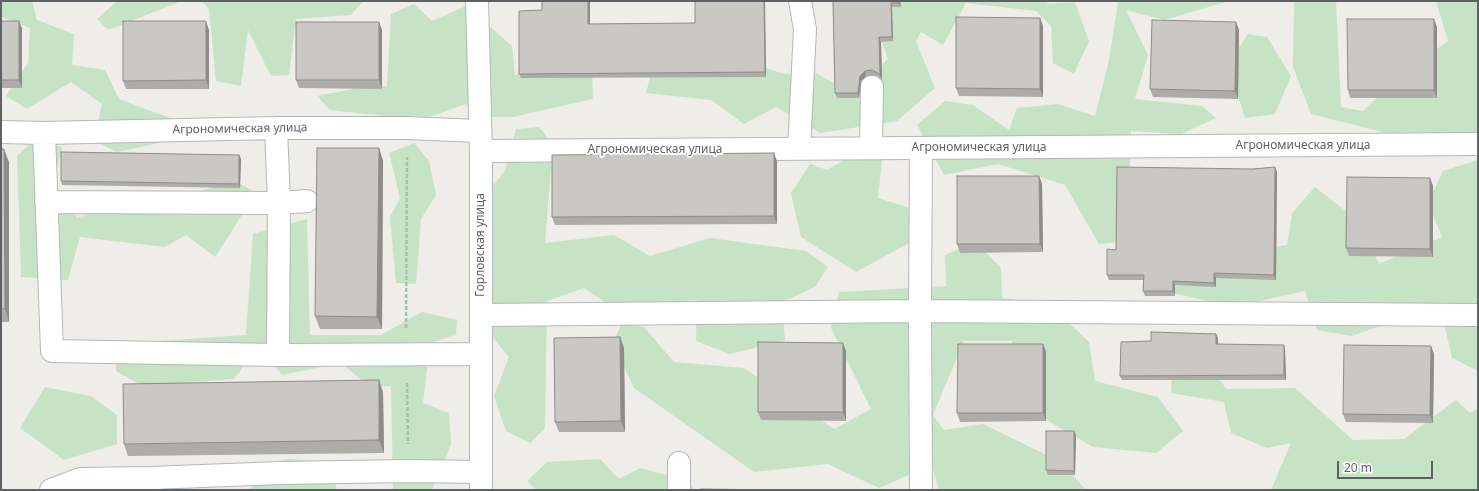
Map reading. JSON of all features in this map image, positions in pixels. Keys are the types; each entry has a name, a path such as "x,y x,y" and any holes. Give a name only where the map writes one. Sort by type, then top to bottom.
{"street":[{"name":"Горловская улица","path":"477,1 480,141 481,481"},
{"path":"799,149 804,29 800,1"},
{"path":"871,148 872,87"},
{"name":"Агрономическая улица","path":"1,132 44,133 276,128 407,128 480,141 799,149 1478,144"},
{"path":"276,128 279,203 278,355"},
{"path":"44,133 52,351 278,355 481,354"},
{"path":"921,149 921,490"},
{"path":"46,202 279,203 307,201"},
{"path":"481,315 920,311 1478,315"},
{"path":"679,463 679,490"},
{"path":"51,490 80,478 150,484 280,481 408,471 481,481"}],"path":[{"path":"407,128 406,355 408,471"}],"green space":[{"path":"1,1 32,1 37,20 74,34 72,65 105,70 119,99 175,120 173,140 117,152 94,141 102,104 71,82 27,109 6,96 28,63 30,28 1,17"},
{"path":"117,1 182,1 108,30 97,19"},
{"path":"202,1 363,1 351,15 296,19 289,75 271,76 248,30 241,86 216,81 209,9"},
{"path":"871,1 1046,1 1048,4 1075,2 1089,41 1074,74 1053,63 1051,26 1036,11 966,3 943,45 921,32 916,41 935,88 897,121 820,133 776,107 744,124 711,100 646,93 652,70 739,59 784,74 814,72 853,94 888,59 871,12"},
{"path":"1294,1 1336,1 1341,107 1363,111 1398,77 1448,41 1436,1 1477,1 1478,133 1406,138 1311,114 1293,67"},
{"path":"1118,2 1226,2 1164,20 1126,10 1148,55 1135,99 1202,106 1216,118 1181,134 1131,131 1128,241 1099,244 1065,185 998,164 944,175 917,125 945,101 973,105 1009,130 1017,108 1058,104 1095,116 1109,61"},
{"path":"414,4 432,21 466,6 512,46 515,75 570,58 592,63 593,99 513,117 488,117 466,104 421,120 330,110 317,96 352,89 387,86 391,14"},
{"path":"1248,34 1267,37 1291,76 1275,114 1245,118 1228,64"},
{"path":"539,127 553,144 545,243 614,235 650,256 710,238 806,251 828,267 815,287 782,302 785,341 729,354 696,341 697,300 611,306 584,288 547,301 545,428 530,443 506,431 494,396 509,357 489,333 492,301 472,211 505,171 516,129"},
{"path":"34,140 62,147 54,182 77,218 148,194 179,200 232,179 256,193 215,257 186,235 165,247 80,237 68,280 21,277 17,156"},
{"path":"414,143 429,161 436,195 421,219 416,284 396,283 390,217 400,198 389,153"},
{"path":"855,154 882,160 878,198 910,208 909,243 856,272 801,237 791,193 810,164 827,170"},
{"path":"1478,160 1478,371 1452,358 1440,305 1352,336 1317,330 1305,291 1233,307 1151,288 1254,250 1287,245 1292,213 1315,187 1360,222 1379,264 1442,237 1428,202 1443,171"},
{"path":"307,219 310,335 381,335 422,312 457,320 456,335 430,343 423,403 449,413 451,444 432,490 393,490 391,386 370,387 341,363 282,375 259,347 234,379 142,386 116,371 117,344 246,335 253,234"},
{"path":"976,242 1001,268 1002,298 1050,305 1089,342 1095,381 1158,397 1183,431 1156,453 1093,447 1028,409 1012,341 964,341 933,415 944,430 983,424 1061,462 1086,490 939,490 932,465 879,488 828,464 754,472 634,388 613,342 622,323 644,327 674,362 744,368 834,429 871,409 831,328 839,292 946,286 945,255"},
{"path":"1192,348 1227,389 1295,388 1353,440 1404,439 1456,400 1470,413 1478,408 1478,490 1271,490 1291,443 1267,448 1231,433 1224,402 1171,393 1173,354"},
{"path":"45,387 91,396 117,415 117,444 64,460 20,428"},
{"path":"286,459 328,462 337,490 250,490 254,483"},
{"path":"600,459 619,479 640,468 689,481 694,490 536,490 527,481 547,462"}],"building":[{"path":"542,1 588,1 588,24 695,23 695,1 764,1 765,72 519,74 519,11 542,10"},
{"path":"833,1 899,1 899,3 891,3 892,37 879,37 880,75 871,70 865,71 860,76 858,93 835,93"},
{"path":"956,17 1040,18 1040,89 956,88"},
{"path":"1347,19 1434,19 1434,90 1348,90"},
{"path":"1152,20 1236,22 1235,91 1150,89"},
{"path":"1,21 19,21 19,80 1,80"},
{"path":"123,21 206,21 206,80 123,81"},
{"path":"296,22 379,22 379,80 296,80"},
{"path":"317,148 379,148 377,317 315,316"},
{"path":"1,149 4,149 5,309 1,309"},
{"path":"61,152 239,155 239,184 61,181"},
{"path":"774,153 774,216 552,217 552,155"},
{"path":"1117,167 1253,169 1275,167 1274,275 1214,273 1214,283 1173,281 1173,291 1143,291 1144,275 1107,275 1107,249 1116,250"},
{"path":"957,176 1039,176 1040,244 957,244"},
{"path":"1347,177 1430,178 1430,249 1346,248"},
{"path":"1151,332 1216,334 1216,344 1284,345 1284,375 1120,376 1121,342 1151,341"},
{"path":"620,337 621,421 555,422 554,338"},
{"path":"758,342 843,343 843,412 758,412"},
{"path":"958,344 1043,344 1043,413 957,413"},
{"path":"1344,345 1431,346 1430,415 1343,414"},
{"path":"379,380 379,440 124,444 123,384"},
{"path":"1046,431 1074,431 1074,471 1046,470"},
{"path":"701,489 775,490 701,490"}]}
